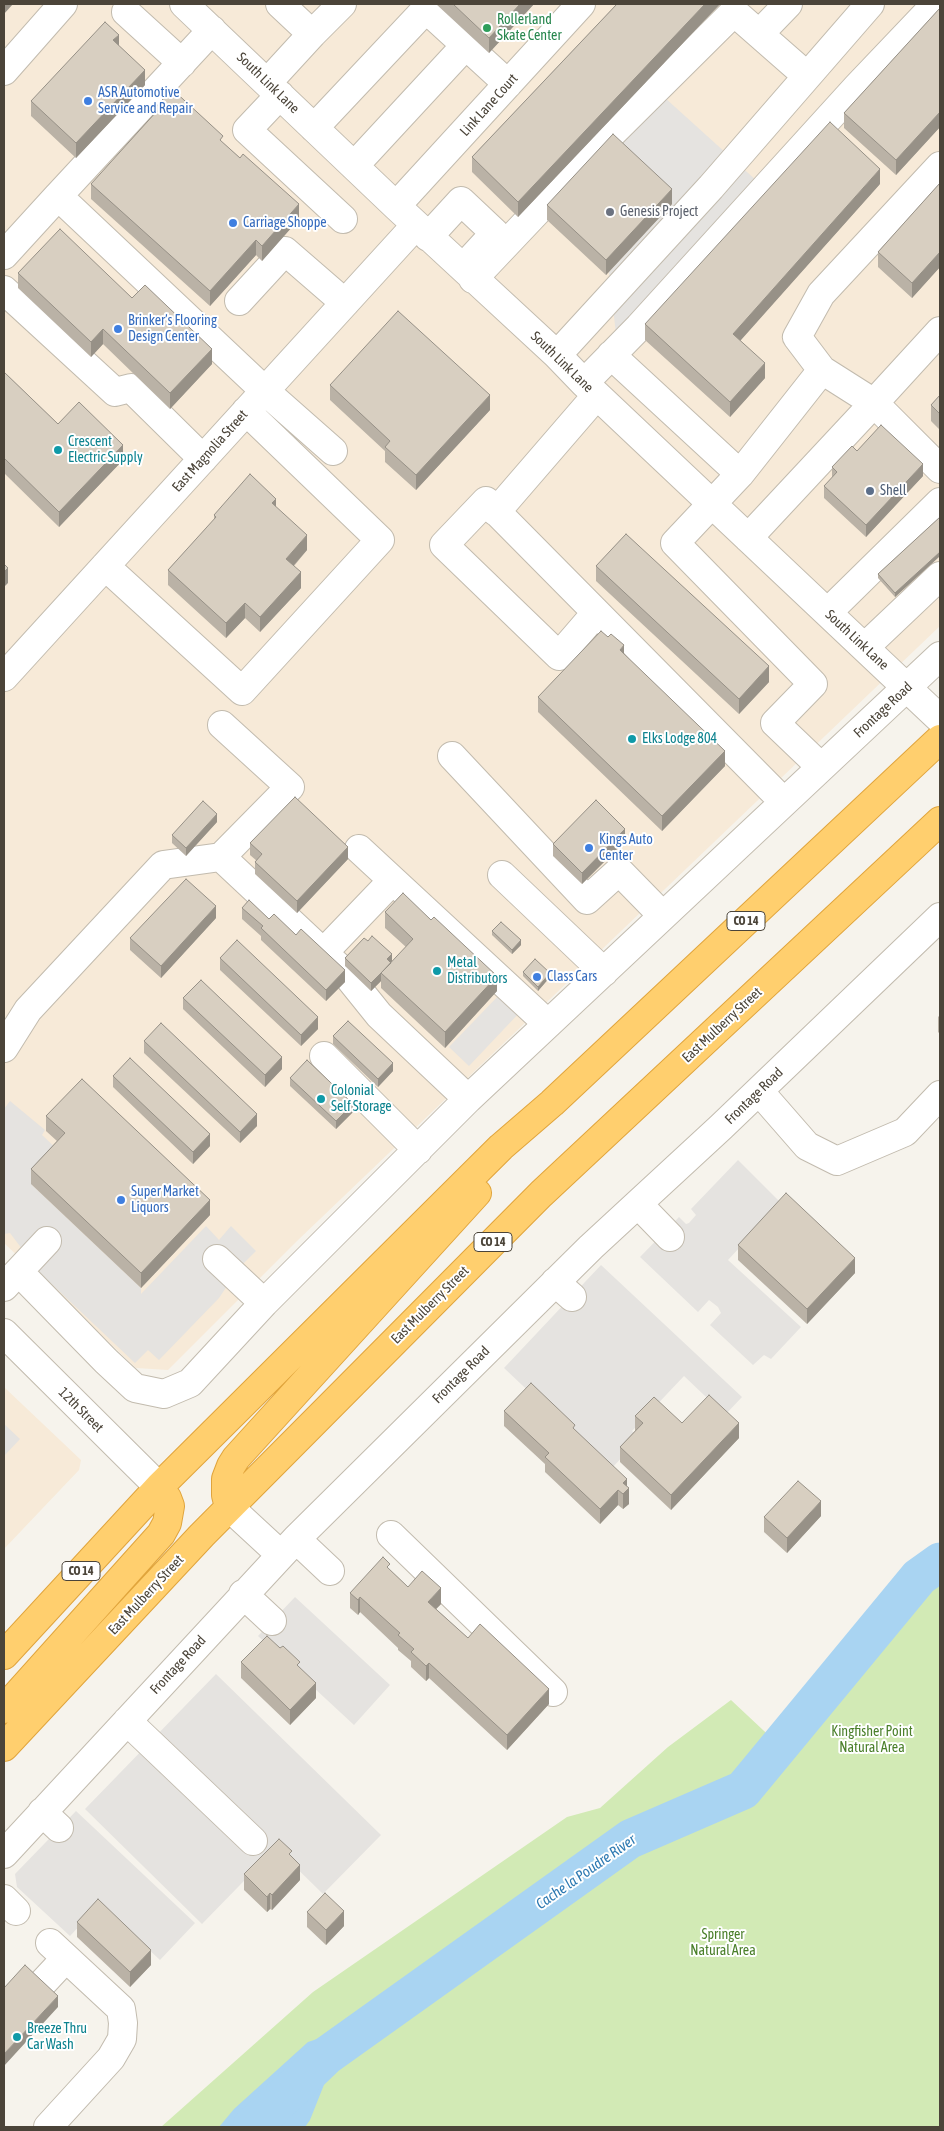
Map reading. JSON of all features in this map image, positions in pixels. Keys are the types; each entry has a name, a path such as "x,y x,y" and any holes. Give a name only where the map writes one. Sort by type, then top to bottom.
{"highway":[{"name":"CO 14","path":"4,1654 159,1487 501,1146 552,1103 940,739"},
{"name":"East Mulberry Street","path":"4,1747 229,1507 541,1194 940,821"},
{"path":"229,1507 226,1495 226,1479 230,1466 236,1458 457,1218 552,1103"},
{"path":"4,1709 161,1534 167,1523 170,1506 168,1498 159,1487"}],"street":[{"path":"4,71 63,4"},
{"name":"South Link Lane","path":"184,4 940,719"},
{"path":"280,4 312,34"},
{"path":"342,4 312,34 247,130 343,219"},
{"name":"Link Lane Court","path":"396,206 581,4"},
{"path":"760,33 788,4"},
{"path":"557,355 711,186 870,4"},
{"path":"496,512 591,389 611,355 857,87 936,4"},
{"path":"314,128 426,9 508,84"},
{"path":"126,12 182,63"},
{"path":"468,274 501,239 598,147 734,12 807,76"},
{"path":"4,256 212,30"},
{"path":"354,166 466,45"},
{"path":"940,166 822,294 798,337 822,370 874,403 940,469"},
{"path":"58,196 265,391 333,451"},
{"name":"East Magnolia Street","path":"4,677 345,303 422,231 461,201 501,239"},
{"path":"239,301 285,250 345,303"},
{"path":"4,290 115,392 131,388 202,459"},
{"path":"748,538 940,331"},
{"path":"611,355 740,474"},
{"path":"821,767 775,723 813,684 675,543 740,474 822,370"},
{"path":"105,566 242,691 374,547 380,540 246,411"},
{"path":"596,613 559,656 444,545 486,501 784,802"},
{"path":"828,612 940,502"},
{"path":"865,647 940,576"},
{"name":"Frontage Road","path":"11,1279 135,1388 164,1394 190,1383 264,1303 468,1099 940,656"},
{"path":"4,1048 28,1010 163,865 221,857 290,787 222,725"},
{"path":"452,756 587,900 619,871 664,916"},
{"path":"359,849 548,1024"},
{"path":"221,857 346,974 379,1015 468,1099"},
{"path":"502,875 604,972"},
{"path":"323,953 392,881"},
{"name":"Frontage Road","path":"4,1854 51,1820 126,1721 289,1547 564,1290 638,1204 940,917"},
{"path":"324,1056 418,1150"},
{"path":"759,1091 807,1146 837,1161 905,1132 940,1094"},
{"path":"638,1204 670,1237"},
{"path":"11,1279 47,1241"},
{"path":"218,1259 264,1303"},
{"name":"12th Street","path":"4,1333 159,1487"},
{"path":"229,1507 289,1547 330,1571"},
{"path":"391,1534 553,1692"},
{"path":"243,1594 272,1621"},
{"path":"126,1721 253,1841"},
{"path":"38,1988 58,1950 121,2009 124,2022 122,2038 111,2058 48,2127"}],"shaded area":[{"path":"4,4 940,4 940,626 297,1241 168,1370 136,1368 4,1243"},
{"path":"654,88 758,182 616,334 609,272 672,204 604,141"},
{"path":"502,992 521,1011 469,1066 449,1047"},
{"path":"10,1101 45,1130 42,1135 61,1153 32,1185 141,1288 141,1294 206,1226 219,1240 231,1226 256,1251 239,1268 219,1298 159,1360 148,1350 135,1363 41,1274 10,1233 4,1234 4,1109"},
{"path":"738,1160 781,1203 728,1260 801,1327 771,1359 764,1355 753,1365 710,1325 721,1313 718,1307 709,1300 698,1312 640,1257 679,1217 686,1224 689,1223 696,1215 691,1209"},
{"path":"601,1265 742,1397 725,1415 684,1376 632,1431 640,1438 611,1469 504,1368"},
{"path":"4,1387 81,1460 79,1470 4,1549"},
{"path":"4,1424 20,1439 4,1456"},
{"path":"295,1597 390,1685 354,1725 258,1636"},
{"path":"216,1674 381,1835 323,1894 276,1848 202,1924 85,1809"},
{"path":"76,1811 195,1923 160,1960 100,1904 70,1936 17,1887 15,1874"}],"green space":[{"name":"Springer Natural Area","path":"940,1562 940,2127 161,2127 313,1992 567,1817 600,1808 668,1747 731,1700 779,1745 919,1577"}],"water":[{"path":"377,2019 331,2067 310,2120 305,2127 219,2127 234,2109 308,2042"}],"building":[{"path":"453,4 520,4 489,38"},
{"path":"617,4 705,4 518,202 472,157"},
{"path":"940,8 940,112 896,160 844,113"},
{"name":"ASR Automotive Service and Repair","path":"105,22 119,35 113,40 145,70 76,143 31,101"},
{"path":"172,89 223,136 220,140 240,158 243,154 299,204 262,246 256,240 210,291 91,184 157,111 155,108"},
{"path":"830,122 880,169 733,334 765,363 730,402 645,324"},
{"name":"Genesis Project","path":"613,134 672,189 606,260 547,205"},
{"path":"940,183 940,252 912,283 878,252"},
{"name":"Brinker’s Flooring Design Center","path":"60,229 132,298 145,285 212,349 170,393 103,329 91,342 18,273"},
{"path":"398,311 490,395 416,475 385,447 390,441 330,385"},
{"name":"Crescent Electric Supply","path":"4,372 58,424 79,402 123,445 59,512 4,458"},
{"path":"940,395 940,414 931,405"},
{"name":"Shell","path":"881,425 923,464 866,525 824,486 837,472 832,467 852,446 857,451"},
{"path":"250,474 276,499 272,503 307,535 286,559 301,572 260,617 245,603 226,623 168,570 216,517 214,515"},
{"path":"940,517 940,552 895,593 878,574"},
{"path":"626,534 769,666 739,699 596,566"},
{"path":"4,564 8,568 4,572"},
{"name":"Elks Lodge 804","path":"601,631 608,637 611,634 624,645 620,650 725,751 662,816 538,697"},
{"path":"295,797 348,847 297,901 255,862 262,854 250,843"},
{"name":"Kings Auto Center","path":"596,800 625,829 582,873 553,844"},
{"path":"203,801 217,814 186,848 172,835"},
{"path":"186,879 216,906 161,966 130,938"},
{"name":"Metal Distributors","path":"403,893 431,920 434,917 497,976 445,1032 381,973 413,939 385,912"},
{"path":"249,900 269,919 274,914 296,935 301,929 345,970 326,990 261,928 263,926 242,908"},
{"path":"501,922 521,940 512,950 492,931"},
{"path":"372,936 392,954 387,959 391,963 371,983 345,958 364,938 368,941"},
{"path":"237,940 318,1017 301,1035 220,958"},
{"name":"Class Cars","path":"535,959 550,973 538,987 523,972"},
{"path":"201,980 282,1057 265,1075 183,998"},
{"path":"348,1021 393,1063 378,1079 333,1036"},
{"path":"161,1023 257,1114 240,1132 144,1041"},
{"path":"130,1058 210,1134 193,1152 113,1076"},
{"name":"Colonial Self Storage","path":"307,1060 353,1104 336,1121 290,1078"},
{"name":"Super Market Liquors","path":"82,1079 210,1200 141,1273 31,1169 65,1133 46,1116"},
{"path":"786,1193 855,1258 807,1309 738,1245"},
{"path":"531,1383 575,1425 573,1428 627,1479 623,1483 629,1488 623,1494 618,1490 600,1509 545,1457 549,1453 504,1411"},
{"path":"709,1395 739,1423 671,1495 620,1447 643,1423 635,1416 654,1397 682,1423"},
{"path":"798,1481 821,1501 787,1538 764,1517"},
{"path":"383,1557 390,1564 387,1567 408,1587 422,1571 441,1588 428,1602 468,1638 480,1624 549,1689 507,1735 429,1663 426,1666 411,1652 414,1649 398,1635 400,1633 360,1597 358,1600 350,1593"},
{"path":"267,1636 280,1648 283,1646 300,1662 297,1665 316,1683 290,1710 241,1662"},
{"path":"279,1839 292,1851 289,1854 300,1865 272,1895 270,1893 267,1897 244,1874"},
{"path":"325,1893 344,1911 326,1930 307,1912"},
{"path":"98,1899 151,1950 130,1972 77,1922"},
{"name":"Breeze Thru Car Wash","path":"25,1965 58,1996 4,2054 4,1988"}],"waterway":[{"name":"Cache la Poudre River","path":"252,2127 326,2056 630,1839 743,1790 919,1577 940,1562"}],"place":[{"name":"Rollerland Skate Center","path":"487,28"},
{"name":"ASR Automotive Service and Repair","path":"88,101"},
{"name":"Genesis Project","path":"610,212"},
{"name":"Carriage Shoppe","path":"233,223"},
{"name":"Brinker’s Flooring Design Center","path":"118,329"},
{"name":"Crescent Electric Supply","path":"58,450"},
{"name":"Shell","path":"870,491"},
{"name":"Elks Lodge 804","path":"632,739"},
{"name":"Kings Auto Center","path":"589,848"},
{"name":"Metal Distributors","path":"437,971"},
{"name":"Class Cars","path":"537,977"},
{"name":"Colonial Self Storage","path":"321,1099"},
{"name":"Super Market Liquors","path":"121,1200"},
{"name":"Breeze Thru Car Wash","path":"17,2037"}],"park label":[{"name":"Kingfisher Point Natural Area","path":"872,1740"}]}
